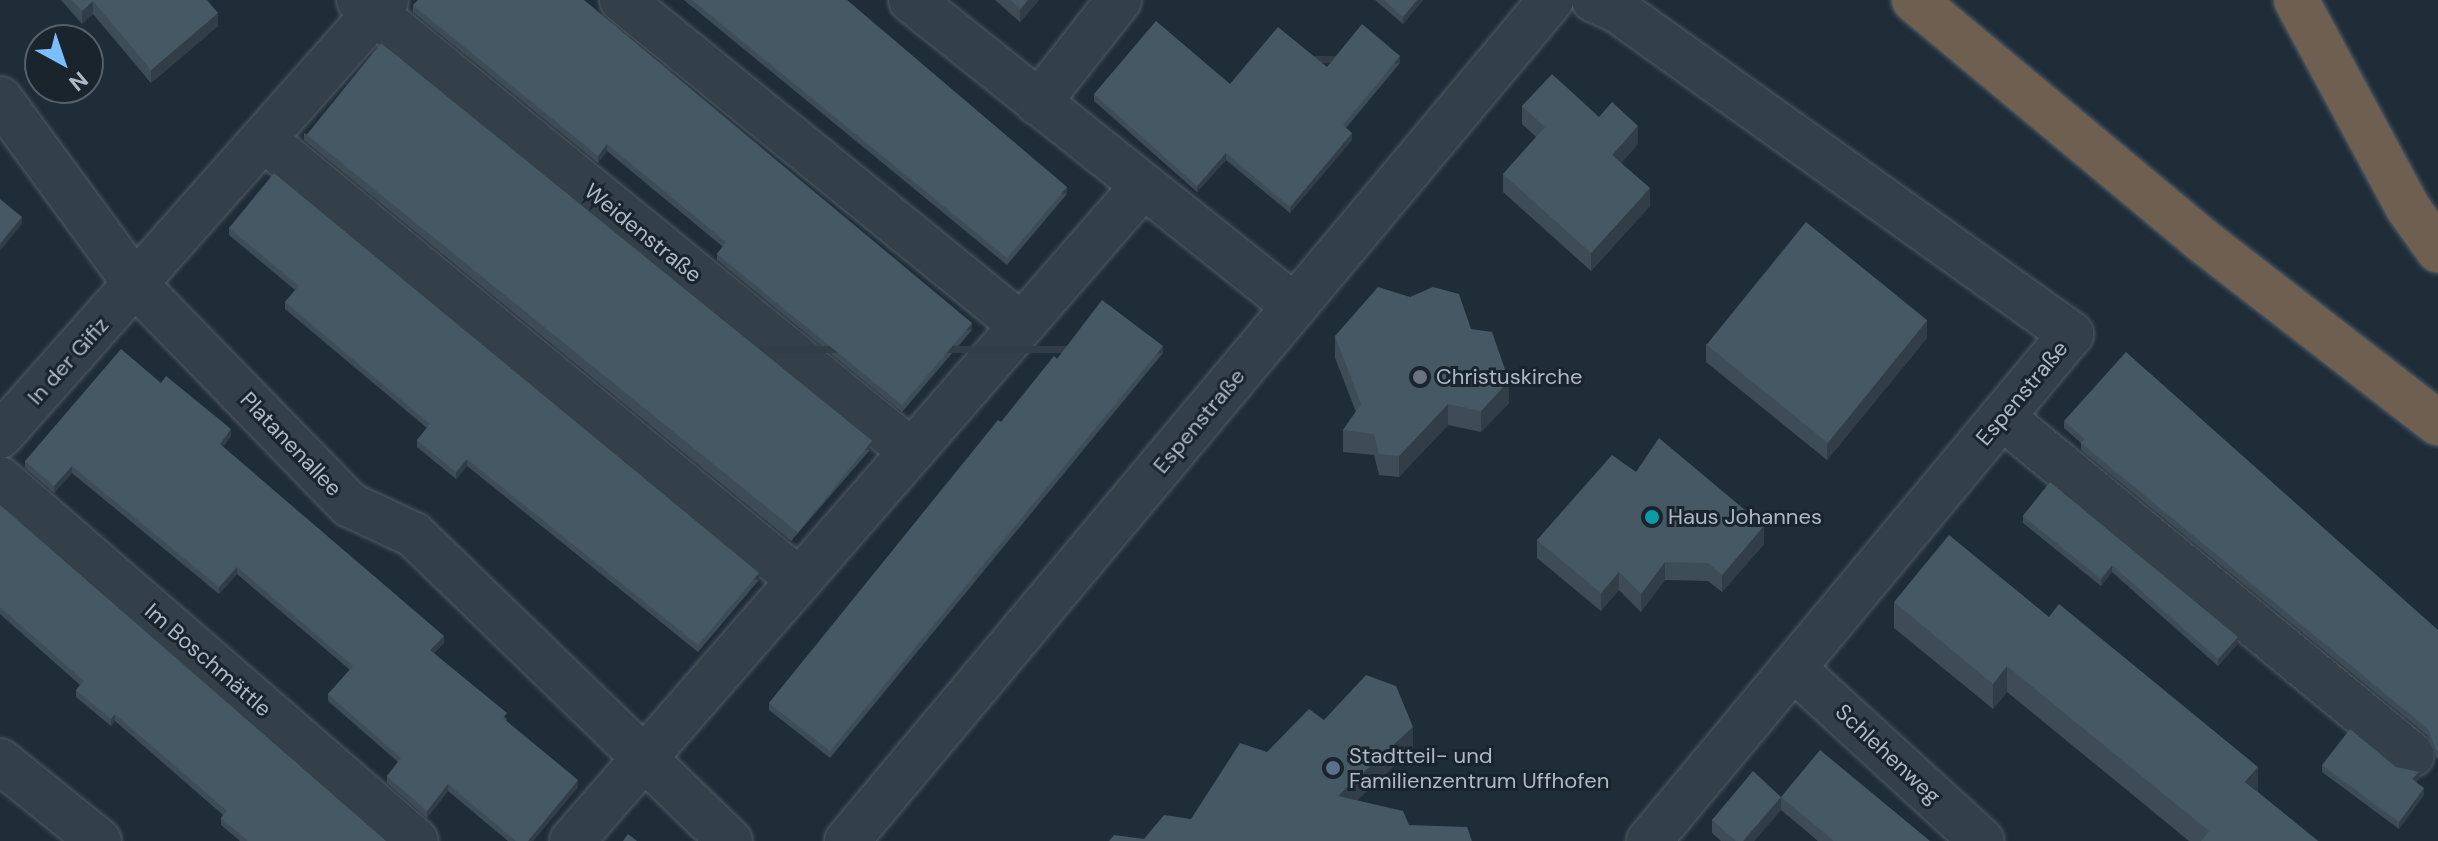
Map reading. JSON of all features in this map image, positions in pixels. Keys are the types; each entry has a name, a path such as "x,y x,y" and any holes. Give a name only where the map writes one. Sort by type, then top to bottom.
{"highway":[{"path":"1914,0 2202,240 2438,423"},
{"path":"2296,0 2408,208 2438,250"}],"street":[{"path":"622,0 1021,325"},
{"path":"911,0 1295,306"},
{"path":"1038,103 1119,0"},
{"name":"Espenstraße","path":"847,841 1551,0"},
{"name":"Espenstraße","path":"1594,0 1617,10 2071,334 1793,668 1663,836"},
{"name":"Weidenstraße","path":"136,285 266,141 373,5 911,451"},
{"name":"Platanenallee","path":"0,99 136,285 350,505 414,535 642,761 730,841"},
{"path":"266,141 799,580"},
{"path":"572,841 1143,186"},
{"name":"In der Gifiz","path":"0,436 136,285"},
{"path":"2002,417 2412,755"},
{"name":"Im Boschmättle","path":"0,479 416,841"},
{"name":"Schlehenweg","path":"1793,668 1982,841"},
{"path":"0,761 99,841"}],"building":[{"path":"72,0 207,0 218,13 151,70 93,1 82,11"},
{"path":"418,0 584,0 972,323 902,405 717,254 726,242 607,144 598,156 413,5"},
{"path":"692,0 847,0 1067,187 1007,258"},
{"path":"1010,0 1028,0 1020,9"},
{"path":"1384,0 1417,0 1403,17"},
{"path":"1156,21 1230,84 1278,27 1327,67 1362,24 1400,56 1343,125 1352,133 1290,207 1226,153 1197,186 1094,94"},
{"path":"381,43 872,441 798,532 307,135"},
{"path":"1552,74 1599,117 1612,102 1638,126 1612,155 1650,188 1591,253 1503,174 1545,127 1522,106"},
{"path":"274,173 759,573 698,645 467,459 456,472 417,440 430,424 285,302 299,286 229,228"},
{"path":"0,199 22,217 0,244"},
{"path":"1806,222 1927,320 1828,443 1707,345"},
{"name":"Christuskirche","path":"1378,287 1410,297 1433,287 1459,294 1471,329 1492,332 1509,381 1481,411 1448,404 1399,456 1379,454 1374,434 1343,430 1361,404 1335,336"},
{"path":"1102,300 1163,346 830,751 769,703 998,420 1001,422 1054,356 1057,359"},
{"path":"121,349 161,383 166,376 231,429 220,444 444,636 430,650 507,713 503,718 578,780 528,841 516,841 448,784 427,811 387,776 401,758 328,694 353,666 237,567 219,587 72,466 54,486 25,461"},
{"path":"2126,352 2438,630 2437,752 2428,729 2081,443 2085,439 2064,421"},
{"name":"Haus Johannes","path":"1659,438 1764,526 1722,575 1708,563 1665,562 1641,594 1619,572 1601,593 1537,540 1612,455 1636,472"},
{"path":"2050,482 2238,637 2218,659 2112,565 2101,579 2023,516"},
{"path":"0,505 386,841 248,841 221,818 227,811 115,714 111,719 76,690 84,681 0,607"},
{"path":"1949,535 2049,617 2059,604 2258,767 2245,782 2318,841 2201,841 2209,831 2007,666 1993,684 1894,602"},
{"name":"Stadtteil- und Familienzentrum Uffhofen","path":"1366,675 1396,686 1413,727 1338,796 1403,811 1409,825 1467,827 1472,841 1109,841 1114,835 1144,839 1164,815 1191,819 1240,743 1267,752 1309,709 1324,720"},
{"path":"2350,729 2396,767 2419,772 2412,779 2424,788 2399,822 2322,765"},
{"path":"1820,750 1930,841 1832,841 1781,797"},
{"path":"1753,771 1781,797 1743,841 1736,841 1712,820"},
{"path":"628,834 637,841 623,841"}],"place":[{"name":"Christuskirche","path":"1420,377"},
{"name":"Haus Johannes","path":"1652,517"},
{"name":"Stadtteil- und Familienzentrum Uffhofen","path":"1333,768"}]}
